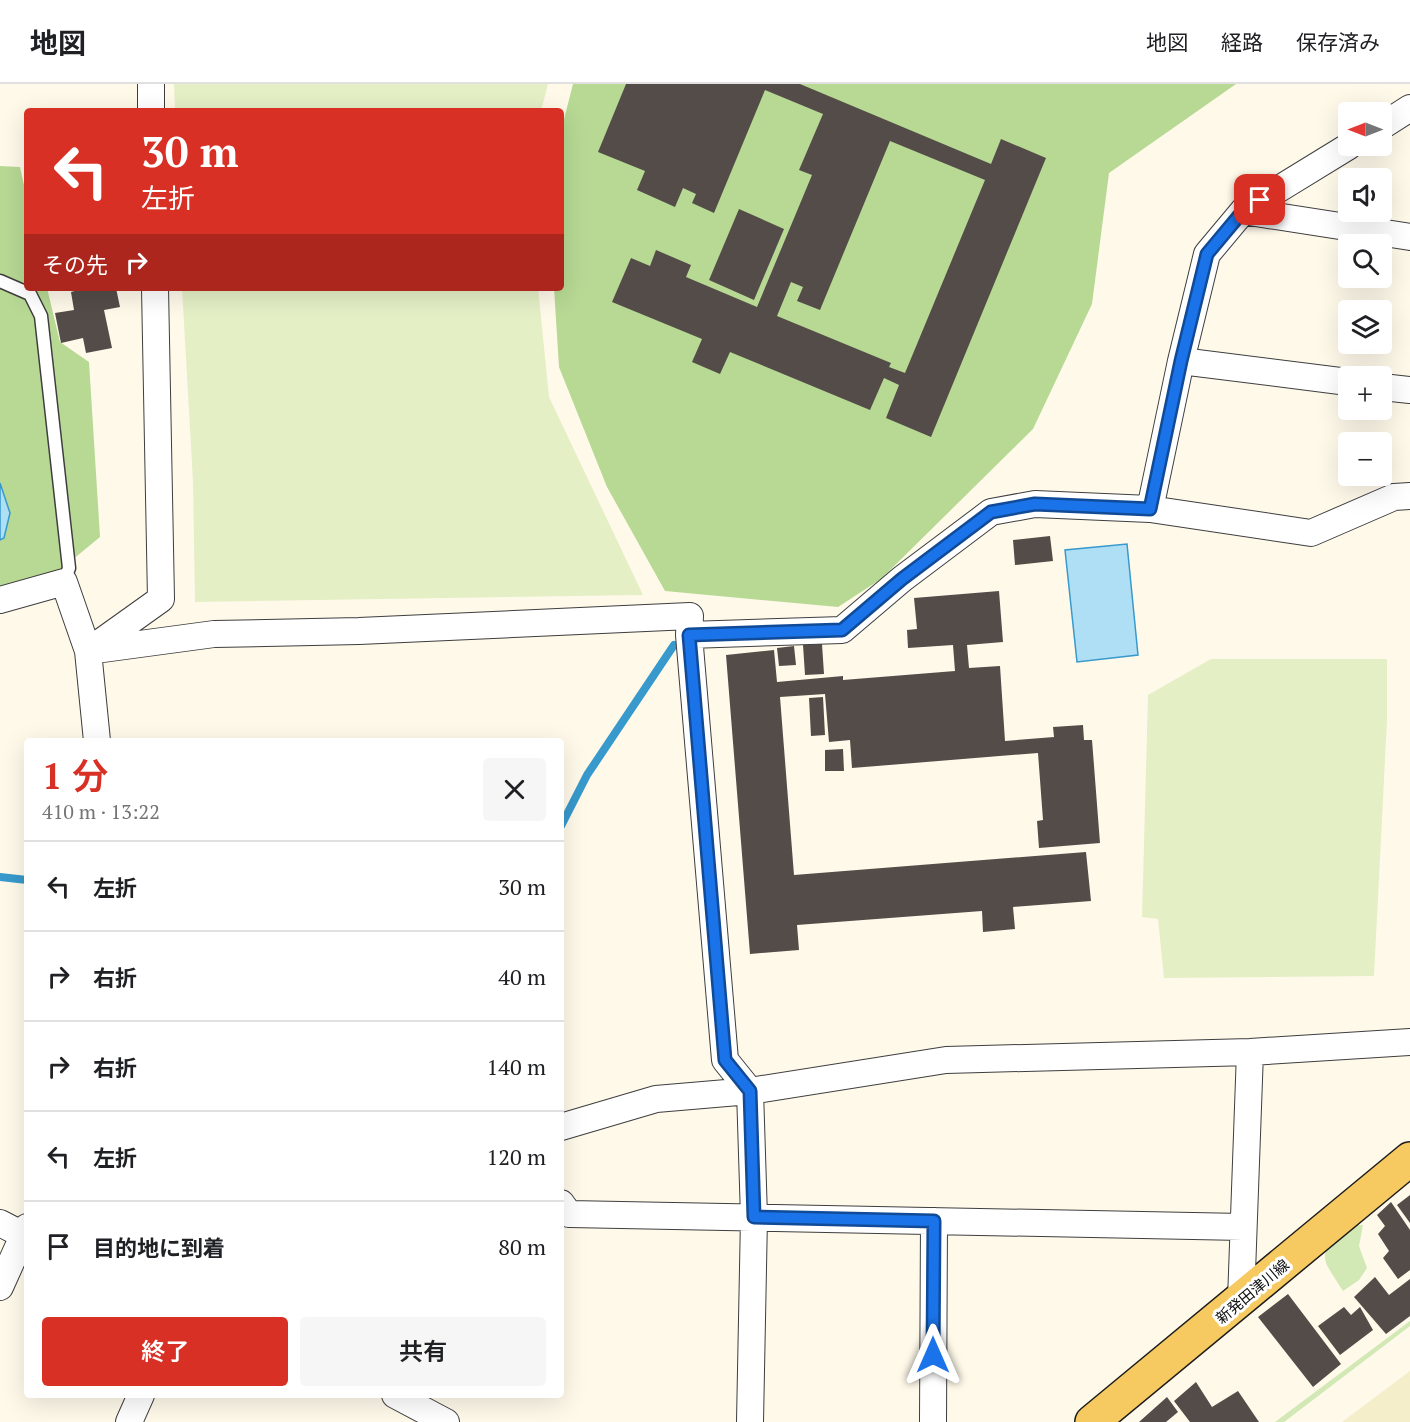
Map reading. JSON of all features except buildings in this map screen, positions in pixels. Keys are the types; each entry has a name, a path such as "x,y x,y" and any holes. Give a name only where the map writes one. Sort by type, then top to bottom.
{"main road":[{"name":"新発田津川線","path":"1092,1422 1410,1159"}],"street":[{"path":"150,84 151,108"},
{"path":"1392,120 1410,108"},
{"path":"1150,509 1181,361 1207,254 1243,211 1338,153"},
{"path":"1243,211 1410,237"},
{"path":"88,651 161,599 154,291"},
{"path":"1181,361 1338,381"},
{"path":"1392,388 1410,390"},
{"path":"689,635 842,630 902,579 991,512 1035,504 1150,509 1311,533 1394,497 1410,496"},
{"path":"0,600 64,582 88,651 97,738"},
{"path":"88,651 214,634 359,631 690,616 689,635 725,1060 750,1091 754,1217 750,1422"},
{"path":"564,1126 656,1099 750,1091 946,1060 1250,1052 1410,1042"},
{"path":"1241,1300 1250,1052"},
{"path":"564,1207 569,1214 1243,1227"},
{"path":"933,1422 934,1221"},
{"path":"0,1223 24,1232"},
{"path":"0,1287 24,1237"},
{"path":"129,1422 140,1398"},
{"path":"401,1398 446,1422"}],"lane":[{"path":"0,281 30,294 41,316 69,568 64,582"}],"shaded area":[{"path":"1410,1371 1410,1422 1342,1422"}],"green space":[{"path":"174,84 548,84 542,108 175,108"},
{"path":"573,84 1236,84 1109,173 1092,304 1033,429 881,579 838,607 665,591 607,487 559,367 554,291 564,291 564,119"},
{"path":"0,166 20,167 24,185 24,291 48,291 60,342 89,362 100,537 55,574 0,589 0,540 4,538 10,513 0,483"},
{"path":"182,291 538,291 549,397 643,595 195,602 193,482"},
{"path":"1211,659 1387,659 1387,720 1374,976 1164,978 1158,919 1142,917 1148,695"},
{"path":"1363,1225 1359,1246 1367,1268 1359,1280 1343,1291 1326,1263 1326,1251 1346,1226"},
{"path":"1410,1321 1410,1326 1284,1422 1275,1422"}],"water":[{"path":"0,483 10,513 4,538 0,540"},
{"path":"1127,544 1138,655 1077,662 1065,550"}],"waterway":[{"path":"564,820 587,775 674,645"},
{"path":"0,877 24,880"}],"route":[{"path":"933,1355 934,1221 754,1217 750,1091 725,1060 689,635 842,630 902,579 991,512 1035,504 1150,509 1181,361 1207,254 1243,211 1260,200"}]}
